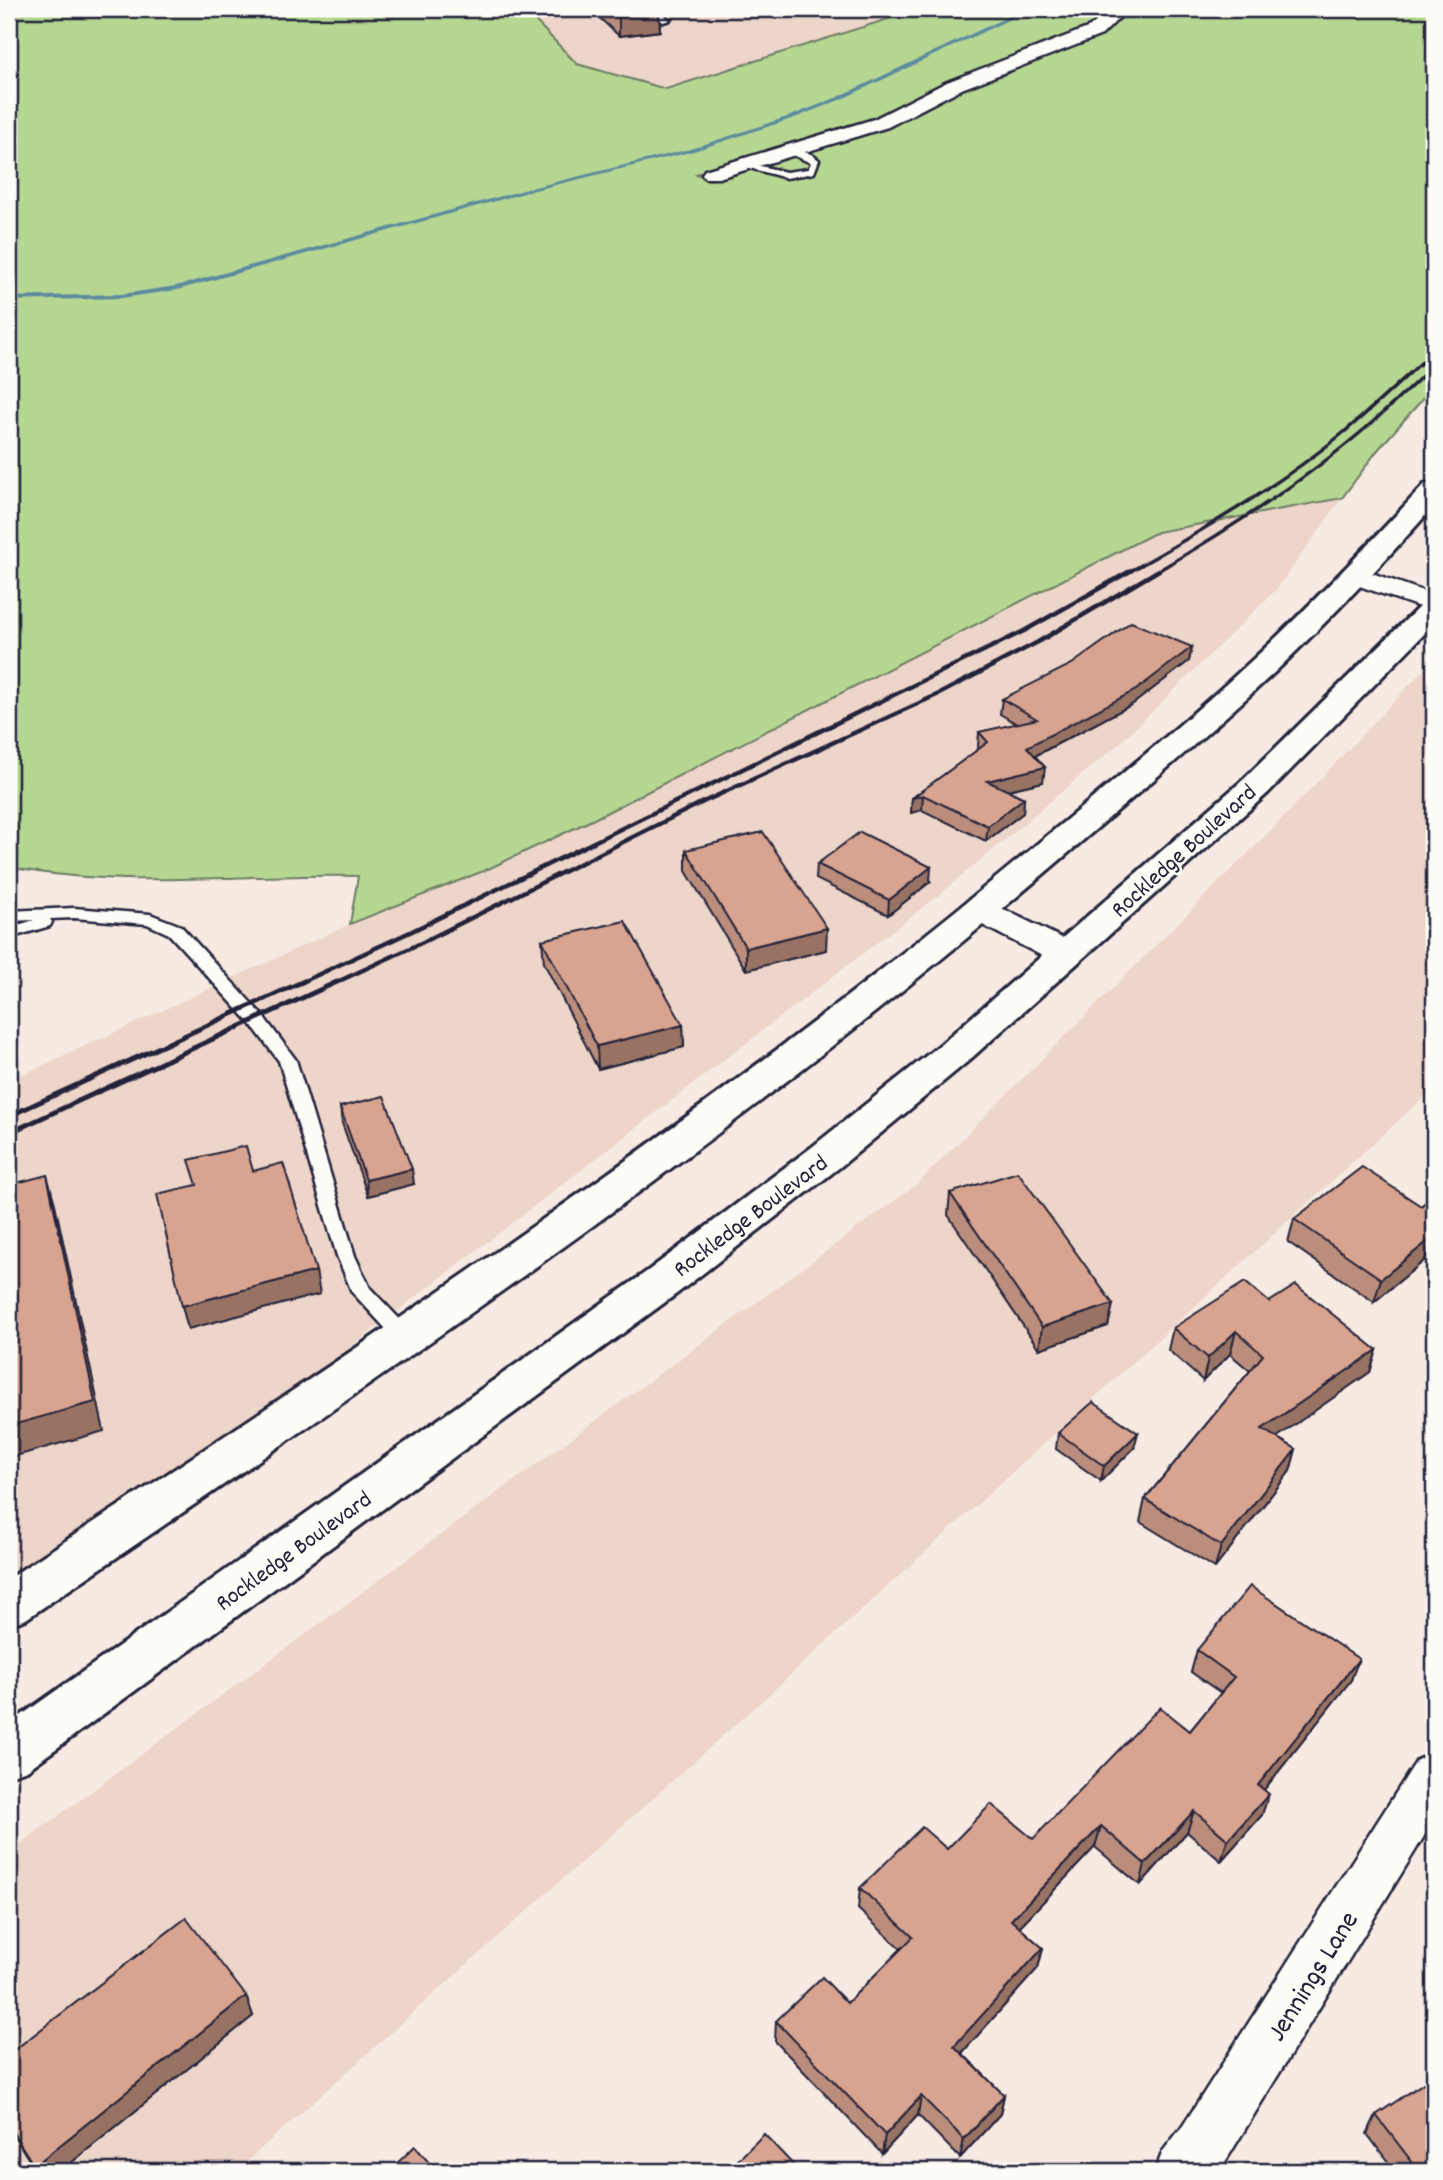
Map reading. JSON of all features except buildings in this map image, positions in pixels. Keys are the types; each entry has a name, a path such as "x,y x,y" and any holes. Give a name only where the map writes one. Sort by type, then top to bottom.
{"main road":[{"path":"9,1604 587,1211 797,1054 981,911 1288,643 1434,490"},
{"name":"Rockledge Boulevard","path":"9,1753 664,1281 837,1148 954,1053 1256,786 1434,606"}],"street":[{"path":"712,174 794,152 881,122 965,81 1096,31 1120,9"},
{"path":"1355,575 1434,606"},
{"path":"981,911 1066,954"},
{"name":"Jennings Lane","path":"1202,2163 1434,1776"}],"lane":[{"path":"652,9 666,20"},
{"path":"744,165 786,175 811,171 817,162 794,152"},
{"path":"9,916 74,914 150,919 174,930 268,1033 287,1059 346,1256 362,1292 405,1337"},
{"path":"9,933 74,914"}],"shaded area":[{"path":"524,9 920,9 666,89 577,64"},
{"path":"1342,498 1276,590 1122,741 939,895 305,1382 9,1579 9,1081 350,924 486,870 592,820 1157,532"},
{"path":"1434,659 1434,1088 775,1689 236,2171 9,2171 9,1852 916,1185 1291,810"}],"green space":[{"path":"9,9 524,9 577,64 666,89 920,9 1097,9 1094,11 1097,20 1087,30 944,84 871,120 783,150 696,174 710,180 799,155 890,124 962,88 1104,33 1130,9 1434,9 1434,386 1377,451 1342,498 1157,532 592,820 486,870 350,924 358,876 96,878 9,867"}],"waterway":[{"path":"9,299 122,296 177,288 533,189 692,150 840,98 1028,9"}],"railway":[{"path":"1129,572 1212,524 1292,472 1343,433 1434,351"},
{"path":"1156,572 1292,486 1367,427 1434,365"},
{"path":"300,983 408,933 1024,631 1132,570"},
{"path":"335,983 703,802 939,694 1038,642 1159,570"},
{"path":"9,1116 304,981"},
{"path":"9,1133 339,981"}]}
